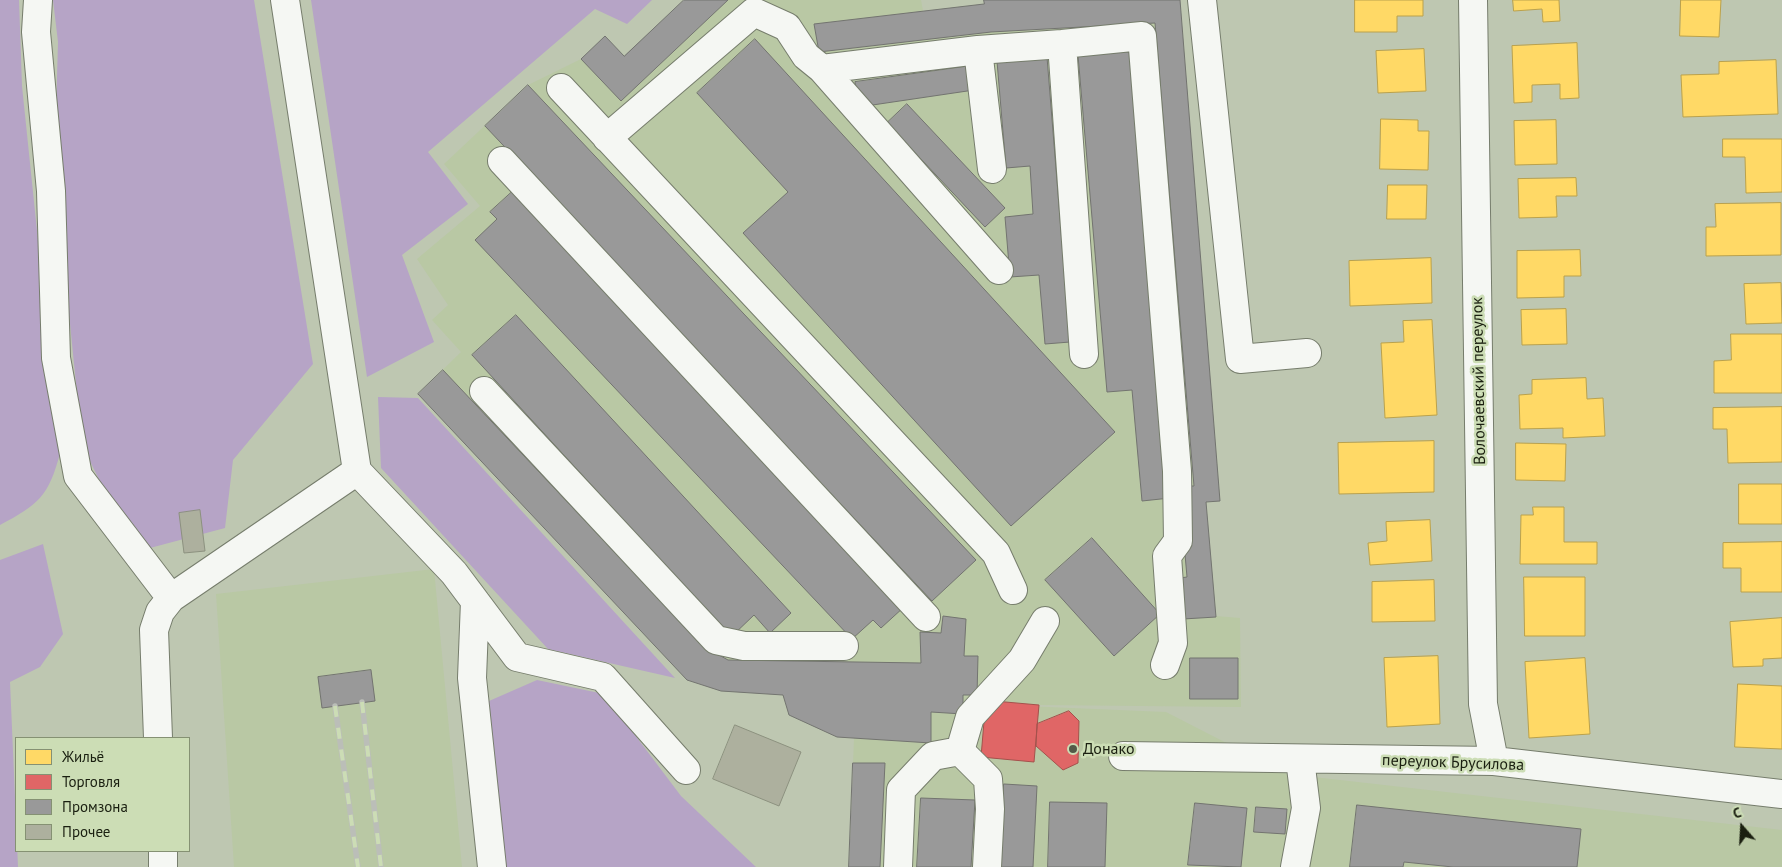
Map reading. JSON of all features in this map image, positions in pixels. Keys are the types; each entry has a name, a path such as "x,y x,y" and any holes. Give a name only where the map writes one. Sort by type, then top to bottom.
{"street":[{"path":"38,0 36,32 50,191 56,358 78,476 171,598"},
{"path":"286,0 357,470 454,573 517,658 603,678 686,770"},
{"path":"1202,0 1240,359 1307,353"},
{"name":"Волочаевский переулок","path":"1473,0 1483,704 1494,761"},
{"path":"607,138 754,12 787,27 806,56 822,69 999,270"},
{"path":"822,69 978,50 1142,36 1177,471 1178,542 1167,556 1173,643 1165,665"},
{"path":"1062,44 1084,354"},
{"path":"978,50 992,169"},
{"path":"561,88 996,553 1014,590"},
{"path":"502,161 926,617"},
{"path":"484,391 716,640 744,646 844,646"},
{"path":"158,737 154,630 160,612 171,598 357,470"},
{"path":"475,601 472,678 492,867"},
{"path":"960,751 970,717 1022,660 1045,621"},
{"path":"898,867 901,790 933,756 960,751"},
{"path":"960,751 988,779 990,809 987,867"},
{"name":"переулок Брусилова","path":"1123,756 1494,761 1782,794"},
{"path":"1295,867 1306,808 1300,759"},
{"path":"163,852 163,867"}],"shaded area":[{"path":"0,0 19,0 22,86 60,453 51,480 40,498 33,505 0,525"},
{"path":"53,0 254,0 313,364 233,460 225,528 150,548 106,494 88,457 80,423 68,304 56,112 58,42"},
{"path":"311,0 652,0 627,24 595,9 428,152 468,204 402,255 434,342 367,377"},
{"path":"684,0 921,0 923,11 984,4 984,0 1180,0 1220,501 1206,502 1216,616 1240,618 1241,707 1039,705 994,701 1000,705 1166,712 1287,774 1782,830 1782,867 849,867 854,738 837,737 789,715 783,695 721,691 687,680 418,394 461,352 432,320 448,305 417,259 480,206 444,164 528,85 581,59 605,36 624,56"},
{"path":"378,397 418,398 675,678 548,649 381,468"},
{"path":"43,544 63,634 40,667 10,682 15,798 15,852 17,852 18,867 0,867 0,560"},
{"path":"434,569 462,867 234,867 216,594"},
{"path":"537,680 604,694 681,796 756,867 505,867 489,701"}],"building: Жильё":[{"path":"1355,0 1423,0 1423,16 1397,16 1397,32 1355,32"},
{"path":"1513,0 1559,0 1560,21 1543,22 1542,9 1514,11"},
{"path":"1681,0 1721,0 1719,37 1680,36"},
{"path":"1577,43 1579,98 1560,99 1560,84 1532,85 1532,102 1514,103 1512,46"},
{"path":"1424,49 1426,91 1378,93 1376,51"},
{"path":"1776,60 1778,114 1683,117 1681,75 1719,74 1719,62"},
{"path":"1381,119 1418,120 1418,131 1429,131 1428,170 1380,169"},
{"path":"1556,120 1557,164 1515,165 1514,121"},
{"path":"1723,139 1782,139 1782,192 1746,193 1745,157 1723,157"},
{"path":"1576,178 1577,196 1556,196 1557,217 1519,218 1518,179"},
{"path":"1388,185 1427,185 1426,219 1387,219"},
{"path":"1781,203 1781,255 1706,256 1706,227 1716,227 1715,204"},
{"path":"1580,250 1581,276 1564,276 1564,297 1517,298 1517,251"},
{"path":"1431,258 1432,303 1350,306 1349,261"},
{"path":"1781,283 1782,323 1746,324 1744,284"},
{"path":"1566,309 1567,344 1522,345 1521,310"},
{"path":"1432,320 1437,415 1385,418 1381,343 1404,342 1403,321"},
{"path":"1731,334 1782,334 1782,393 1714,393 1714,361 1731,360"},
{"path":"1586,378 1587,399 1603,398 1605,436 1563,438 1563,428 1520,429 1519,395 1532,394 1532,380"},
{"path":"1782,407 1782,462 1728,463 1727,429 1713,429 1713,408"},
{"path":"1434,441 1434,492 1339,494 1338,443"},
{"path":"1516,443 1566,444 1565,481 1516,480"},
{"path":"1739,484 1782,484 1782,524 1739,524"},
{"path":"1533,507 1564,507 1564,542 1597,542 1597,564 1520,564 1521,515 1533,515"},
{"path":"1430,520 1432,561 1370,565 1368,543 1387,541 1386,522"},
{"path":"1782,542 1782,592 1741,592 1741,568 1723,568 1723,543"},
{"path":"1524,577 1585,577 1585,636 1525,636"},
{"path":"1434,580 1435,621 1372,622 1372,582"},
{"path":"1782,618 1782,658 1763,659 1763,666 1733,667 1730,622"},
{"path":"1438,656 1440,724 1387,727 1384,658"},
{"path":"1585,658 1590,734 1529,738 1525,662"},
{"path":"1738,684 1782,686 1782,749 1735,747"}],"building: Торговля":[{"path":"994,701 1039,705 1034,762 981,757 985,710"},
{"path":"1069,711 1079,721 1078,763 1063,770 1036,746 1037,724"}],"building: Промзона":[{"path":"684,0 728,0 621,101 581,59 605,36 624,56"},
{"path":"984,0 1180,0 1220,501 1206,502 1216,617 1183,619 1180,578 1187,577 1179,486 1194,486 1155,23 991,32 819,52 814,24 984,4"},
{"path":"755,39 1115,432 1011,526 743,233 788,192 697,93"},
{"path":"1131,51 1170,498 1142,501 1132,390 1107,392 1078,55"},
{"path":"1047,57 1070,342 1045,344 1039,275 1010,277 1005,217 1033,214 1030,166 1006,168 997,61"},
{"path":"971,66 974,90 859,107 855,82"},
{"path":"528,85 976,560 932,601 485,126"},
{"path":"907,104 1005,208 985,227 887,123"},
{"path":"512,192 904,607 881,628 873,620 852,639 475,240 497,219 490,212"},
{"path":"516,315 791,613 770,633 754,615 731,637 472,355"},
{"path":"443,370 703,646 728,660 921,663 920,632 941,633 943,616 966,619 964,656 978,656 977,695 963,695 963,714 931,712 931,743 837,737 789,715 783,695 721,691 687,680 418,394"},
{"path":"1092,538 1160,614 1114,656 1045,580"},
{"path":"1190,658 1238,658 1238,699 1190,699"},
{"path":"371,670 375,701 322,708 318,677"},
{"path":"853,763 885,763 880,867 849,867"},
{"path":"1004,784 1037,786 1033,867 999,867"},
{"path":"921,798 975,800 971,867 917,867"},
{"path":"1050,802 1107,803 1105,867 1048,867"},
{"path":"1195,803 1247,808 1241,867 1188,865"},
{"path":"1357,805 1581,829 1577,867 1453,867 1404,862 1403,867 1350,867"},
{"path":"1256,807 1287,809 1285,834 1254,832"}],"building: Прочее":[{"path":"200,510 205,551 184,553 179,513"},
{"path":"735,725 801,752 779,806 713,779"}],"railway":[{"path":"362,702 381,867"},
{"path":"335,706 358,867"}],"place":[{"name":"Донако","path":"1073,749"}]}
